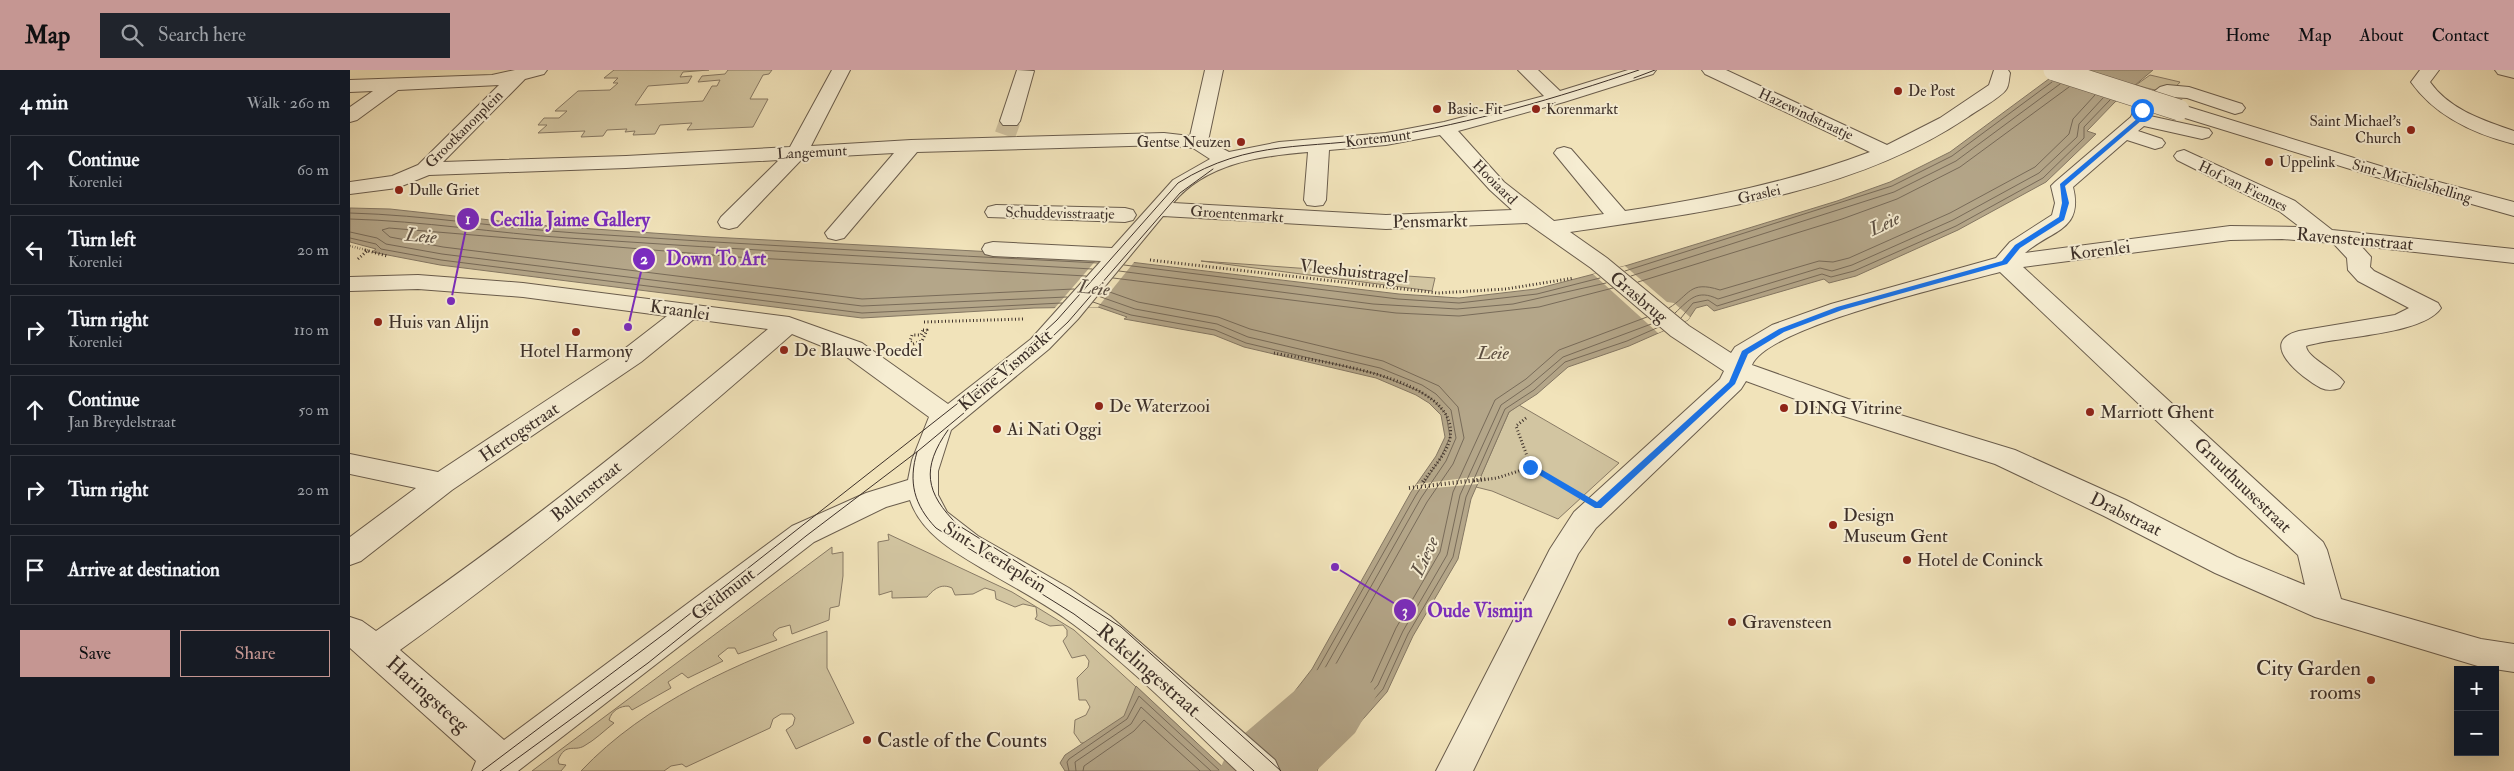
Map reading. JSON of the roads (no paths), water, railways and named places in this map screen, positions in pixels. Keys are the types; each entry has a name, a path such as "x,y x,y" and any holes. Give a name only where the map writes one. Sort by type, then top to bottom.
{"street":[{"path":"350,86 492,81 538,70"},
{"path":"729,222 797,153 841,70"},
{"path":"1214,70 1198,143 1226,159"},
{"path":"1527,70 1557,98"},
{"path":"1446,128 1557,98 1647,70"},
{"name":"Sint-Michielshelling","path":"2054,70 2383,173 2514,209"},
{"path":"2504,70 2514,73"},
{"path":"1006,133 1024,71"},
{"name":"Hazewindstraatje","path":"1718,73 1887,152"},
{"name":"Graslei","path":"1552,228 1684,209 1749,197 1812,181 1887,152 1938,128 1998,88 2001,74"},
{"name":"Grootkanonplein","path":"350,188 397,182 425,169 517,76"},
{"path":"2425,76 2426,93 2447,110 2514,138"},
{"path":"350,116 393,85"},
{"name":"Korenlei","path":"2012,270 2018,247 2062,218 2066,203 2062,186 2124,133 2141,114 2167,91 2176,90 2324,138"},
{"path":"2141,114 2196,132 2209,132 2205,131"},
{"name":"Kortemunt","path":"1326,144 1386,139 1446,128"},
{"name":"Hooiaard","path":"1446,128 1497,186 1532,216 1552,228"},
{"name":"Langemunt","path":"425,169 626,162 910,146 1006,133 1164,139 1198,143"},
{"path":"2124,133 2155,143"},
{"path":"1319,211 1326,144"},
{"name":"Groentenmarkt","path":"1125,254 1157,209 1180,184 1226,159 1279,148 1326,144"},
{"path":"836,233 910,146"},
{"path":"1564,153 1619,218"},
{"name":"Hof van Fiennes","path":"2184,156 2280,202 2333,236 2359,257 2358,266 2362,274 2429,308 2402,321 2298,339 2293,343 2293,350 2299,358 2331,382"},
{"name":"Groentenmarkt","path":"1157,209 1319,211"},
{"name":"Pensmarkt","path":"1319,211 1386,222 1532,216"},
{"name":"Schuddevisstraatje","path":"996,212 1125,215"},
{"name":"Grasbrug","path":"1552,228 1590,270 1680,331 1735,376"},
{"name":"Ravensteinstraat","path":"2195,238 2230,233 2282,232 2514,256"},
{"name":"Korenlei","path":"1454,771 1565,549 1585,520 1735,376 1744,353 1781,330 1840,309 2012,270 2195,238"},
{"path":"1017,241 1125,254"},
{"path":"993,248 1125,254"},
{"name":"Kleine Vismarkt","path":"940,425 1040,344 1125,254"},
{"name":"Gruuthuusestraat","path":"2012,270 2312,550 2328,608"},
{"name":"Kraanlei","path":"350,284 418,282 515,289 788,324 853,349 944,414 940,425"},
{"name":"Hertogstraat","path":"350,553 442,483 632,356 689,311"},
{"name":"Ballenstraat","path":"363,639 488,570 690,408 788,324"},
{"name":"Drabstraat","path":"1735,376 1838,405 2005,457 2115,508 2226,565 2328,608 2481,654 2514,658"},
{"path":"921,486 927,456 940,425"},
{"path":"350,464 442,483"},
{"name":"Sint-Veerleplein","path":"921,486 928,508 937,520 963,541 1060,598"},
{"name":"Geldmunt","path":"497,766 802,534 876,500 921,486"},
{"name":"Rekelingestraat","path":"1060,598 1133,654 1262,771"},
{"name":"Haringsteeg","path":"363,639 497,766"}],"water":[{"name":"Leie","path":"2061,70 2153,70 2115,102 2087,131 2096,134 2046,182 1958,230 1856,276 1829,283 1824,279 1714,311 1707,305 1696,308 1688,320 1629,346 1568,367 1537,394 1509,412 1471,499 1458,559 1413,636 1387,692 1325,762 1280,757 1289,735 1274,718 1312,669 1411,492 1436,456 1445,437 1441,415 1429,403 1416,395 1376,378 1244,347 1214,335 1124,319 1127,317 1098,307 1034,308 862,318 440,265 372,252 376,249 350,242 350,208 390,209 536,225 711,237 1088,257 1399,294 1459,298 1536,289 1625,266 1837,201 1890,182 1950,152"},
{"path":"1136,686 1227,771 1065,771 1060,763 1065,755 1124,716"}],"waterway":[{"name":"Lieve","path":"1260,771 1327,710 1338,695"}],"tunnel":[{"path":"1005,135 1010,121"}],"tram line":[{"path":"482,771 668,631 1018,356 1057,320 1178,183 1204,169 1255,152 1358,141 1450,125 1546,100 1639,70"},
{"path":"1634,78 1655,70"},
{"path":"500,771 648,663 806,536 918,451 1023,364 1068,322 1180,193 1213,169"},
{"path":"948,430 934,456 930,480 939,502 958,525 1121,627 1281,771"},
{"path":"917,452 913,473 915,493 922,511 936,528 1074,614 1109,640 1254,771"}],"place":[{"name":"De Post","path":"1898,91"},
{"name":"Basic-Fit","path":"1437,109"},
{"name":"Korenmarkt","path":"1536,109"},
{"name":"Saint Michael's Church","path":"2411,130"},
{"name":"Gentse Neuzen","path":"1241,142"},
{"name":"Uppelink","path":"2269,162"},
{"name":"Dulle Griet","path":"399,190"},
{"name":"Cecilia Jaime Gallery","path":"451,301"},
{"name":"Huis van Alijn","path":"378,322"},
{"name":"Down To Art","path":"628,327"},
{"name":"Hotel Harmony","path":"576,332"},
{"name":"De Blauwe Poedel","path":"784,350"},
{"name":"De Waterzooi","path":"1099,406"},
{"name":"DING Vitrine","path":"1784,408"},
{"name":"Marriott Ghent","path":"2090,412"},
{"name":"Ai Nati Oggi","path":"997,429"},
{"name":"Design Museum Gent","path":"1833,525"},
{"name":"Hotel de Coninck","path":"1907,560"},
{"name":"Oude Vismijn","path":"1335,567"},
{"name":"Gravensteen","path":"1732,622"},
{"name":"City Garden rooms","path":"2371,680"},
{"name":"Castle of the Counts","path":"867,740"}]}
